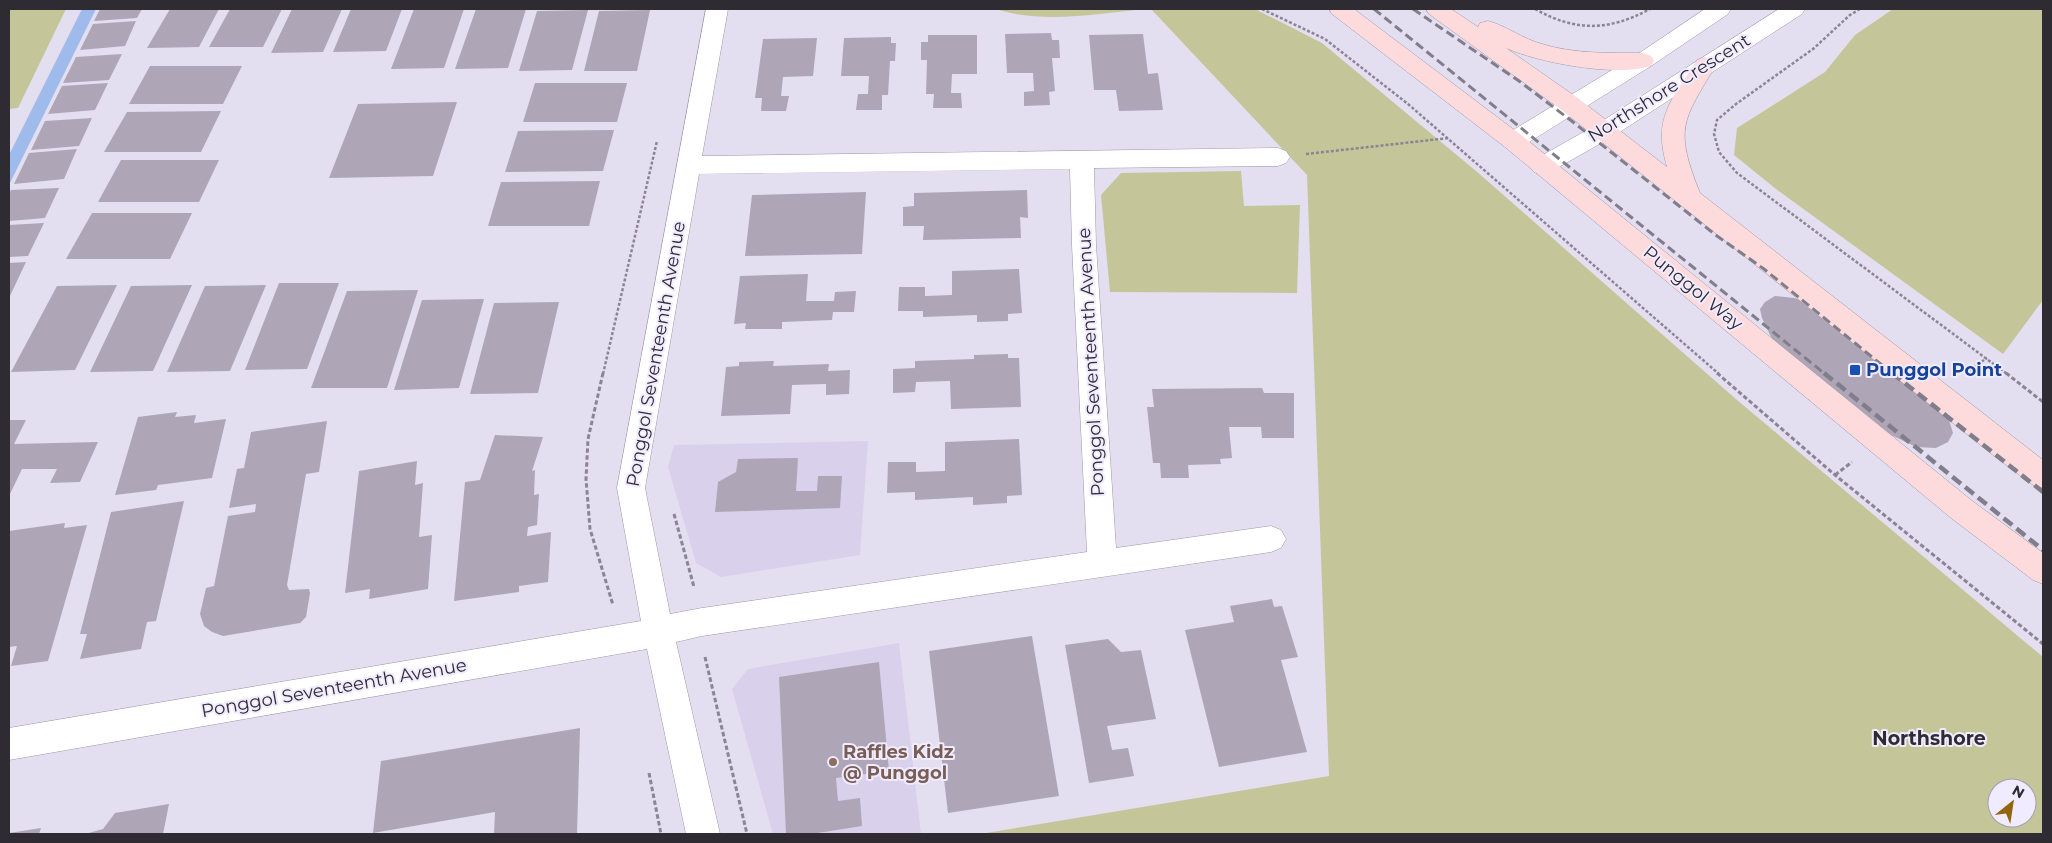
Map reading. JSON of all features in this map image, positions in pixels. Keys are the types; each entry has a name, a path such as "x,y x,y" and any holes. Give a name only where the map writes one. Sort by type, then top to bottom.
{"main road":[{"name":"Punggol Way","path":"1340,9 1513,141 1961,509 2043,570"},
{"path":"1437,9 1604,131 2043,476"},
{"path":"1451,9 1522,46 1567,58 1597,61 1643,61"},
{"path":"1690,199 1677,166 1672,130 1678,112 1705,65"}],"street":[{"name":"Ponggol Seventeenth Avenue","path":"704,834 658,632 631,488 716,9"},
{"name":"Northshore Crescent","path":"1513,141 1643,61 1720,9"},
{"name":"Northshore Crescent","path":"1542,166 1604,131 1794,9"},
{"path":"689,165 1278,157"},
{"name":"Ponggol Seventeenth Avenue","path":"1082,159 1086,274 1100,540 1103,565"},
{"name":"Ponggol Seventeenth Avenue","path":"9,744 610,642 702,622 1272,539"}],"path":[{"path":"1262,9 1325,40 1408,104 1835,475 2043,644"},
{"path":"1535,9 1546,16 1573,25 1604,27 1632,20 1650,9"},
{"path":"1860,9 1850,15 1813,49 1736,104 1717,120 1714,134 1719,152 1745,178 1987,358 2043,402"},
{"path":"1278,157 1449,138"},
{"path":"1964,374 1987,358"},
{"path":"1835,475 1852,461"},
{"path":"672,504 702,622 704,654 747,834"}],"shaded area":[{"path":"868,441 860,555 721,577 696,563 668,467 674,445"},
{"name":"Raffles Kidz @ Punggol","path":"899,643 921,834 773,834 732,689 748,669"}],"green space":[{"path":"9,9 66,9 18,108 9,109"},
{"path":"996,9 1144,9 1050,17 1013,14"},
{"path":"1151,9 1255,9 1322,43 1476,171 1737,400 2043,657 2043,834 980,834 1329,776 1307,175"},
{"path":"1893,9 2043,9 2043,300 2003,354 1776,189 1734,155 1737,128 1825,72 1855,35"},
{"path":"1241,171 1244,206 1300,205 1297,293 1110,292 1101,195 1121,173"}],"water":[{"path":"82,9 96,9 9,185 9,155"}],"building":[{"path":"100,9 142,9 137,18 94,21"},
{"path":"170,9 219,9 199,47 147,48"},
{"path":"230,9 282,9 263,47 209,47"},
{"path":"292,9 342,9 323,52 271,53"},
{"path":"351,9 402,9 386,51 333,52"},
{"path":"414,9 464,9 444,68 391,69"},
{"path":"476,9 526,9 508,68 455,69"},
{"path":"588,10 572,70 519,71 537,11"},
{"path":"650,10 637,71 584,71 599,11"},
{"path":"136,21 125,46 80,50 93,24"},
{"path":"1051,33 1052,40 1059,40 1060,58 1052,58 1055,91 1049,92 1050,105 1024,106 1024,92 1034,91 1033,73 1007,73 1005,34"},
{"path":"1143,34 1148,74 1158,73 1163,110 1119,111 1116,90 1094,90 1089,35"},
{"path":"928,35 977,35 977,74 952,74 951,93 961,93 962,108 933,108 934,94 926,94 927,60 921,60 921,42 928,42"},
{"path":"891,37 891,43 896,43 895,61 890,61 888,95 882,95 882,110 856,110 858,94 868,94 869,76 841,76 844,38"},
{"path":"817,38 813,76 783,77 781,96 789,96 786,111 761,111 762,98 755,98 763,39"},
{"path":"122,54 109,80 63,83 76,57"},
{"path":"150,66 242,66 223,104 129,104"},
{"path":"108,83 95,110 48,114 62,86"},
{"path":"535,83 627,83 617,122 523,122"},
{"path":"457,102 433,176 329,178 358,104"},
{"path":"221,111 201,152 104,152 127,112"},
{"path":"92,118 79,146 31,150 45,121"},
{"path":"614,130 603,171 505,172 518,131"},
{"path":"77,149 64,179 14,184 29,153"},
{"path":"121,160 219,160 199,202 98,202"},
{"path":"600,181 589,226 488,226 501,182"},
{"path":"59,188 45,218 9,221 9,194 11,190"},
{"path":"1027,190 1028,218 1020,217 1021,238 923,240 924,226 903,226 903,207 914,206 914,193"},
{"path":"866,192 862,254 745,256 752,195"},
{"path":"92,213 192,213 170,259 66,259"},
{"path":"44,223 28,256 9,257 9,225"},
{"path":"26,262 9,298 9,263"},
{"path":"1019,269 1022,313 1008,314 1008,321 977,322 977,315 923,317 923,311 898,311 899,287 925,287 925,296 952,295 952,271"},
{"path":"808,274 806,301 834,301 835,292 856,291 854,312 833,312 832,320 782,322 782,329 745,329 746,323 734,324 740,276"},
{"path":"279,283 339,283 307,369 245,370"},
{"path":"117,285 75,370 11,372 57,286"},
{"path":"192,285 153,371 90,372 131,286"},
{"path":"266,285 230,371 167,372 205,286"},
{"path":"418,290 387,388 311,388 347,291"},
{"name":"Punggol Point","path":"1775,296 1794,298 1816,305 1947,414 1953,433 1948,442 1936,448 1916,447 1887,433 1772,339 1760,309 1765,302"},
{"path":"484,299 459,388 394,390 422,300"},
{"path":"559,302 538,393 470,394 494,303"},
{"path":"1008,354 1008,358 1019,358 1021,407 951,409 950,381 916,382 915,392 893,393 893,369 915,368 915,361 974,359 974,355"},
{"path":"774,361 773,366 829,364 828,371 850,370 849,394 826,395 826,384 792,385 790,414 721,416 726,367 739,366 739,362"},
{"path":"1262,388 1264,393 1294,393 1294,438 1262,438 1261,427 1229,427 1232,458 1220,459 1221,464 1188,465 1189,478 1161,478 1160,463 1153,463 1147,407 1154,407 1152,389"},
{"path":"177,412 175,417 196,415 194,423 226,419 212,478 158,485 156,490 115,495 138,417"},
{"path":"9,420 26,420 14,444 98,442 80,482 50,483 57,469 22,469 9,496"},
{"path":"327,421 319,472 306,474 287,585 289,590 309,589 306,617 300,623 223,636 212,632 204,626 200,614 206,588 214,586 228,516 255,512 256,504 229,508 237,469 244,468 251,432"},
{"path":"495,435 543,437 532,471 535,470 534,495 539,494 537,525 528,527 527,536 551,532 548,582 519,586 519,592 454,601 465,482 480,480"},
{"path":"1019,439 1022,495 1007,496 1007,503 973,505 973,497 915,500 915,492 887,493 888,462 916,462 916,472 945,471 945,442"},
{"path":"798,458 796,491 817,491 818,476 842,476 840,508 715,512 718,482 736,472 738,459"},
{"path":"417,461 415,485 423,483 419,537 432,535 428,589 369,599 370,589 345,593 359,471"},
{"path":"184,501 156,621 147,622 141,649 80,659 87,634 80,634 111,512"},
{"path":"65,523 64,528 87,525 48,661 11,666 17,646 9,647 9,531"},
{"path":"1272,599 1274,607 1282,606 1298,657 1281,660 1307,752 1219,767 1185,630 1234,622 1230,606"},
{"path":"1032,636 1059,796 948,813 929,651"},
{"path":"1108,639 1121,652 1141,650 1156,719 1107,726 1112,750 1128,748 1134,776 1089,783 1065,645"},
{"path":"879,662 889,771 836,778 838,801 860,798 862,826 811,834 786,834 779,677"},
{"path":"580,728 577,834 494,834 495,812 373,833 381,761"},
{"path":"169,804 163,834 85,834 103,829 115,813"},
{"path":"41,828 39,834 9,834 9,833"}],"railway":[{"path":"1374,9 1825,374"},
{"path":"1413,9 1519,81 1573,122 1717,236 1764,269 1893,374"},
{"path":"1824,373 2043,550"},
{"path":"1892,373 2043,492"}],"place":[{"name":"Punggol Point","path":"1855,370"},
{"name":"Raffles Kidz @ Punggol","path":"833,762"}],"district":[{"name":"Northshore","path":"1929,738"}]}
